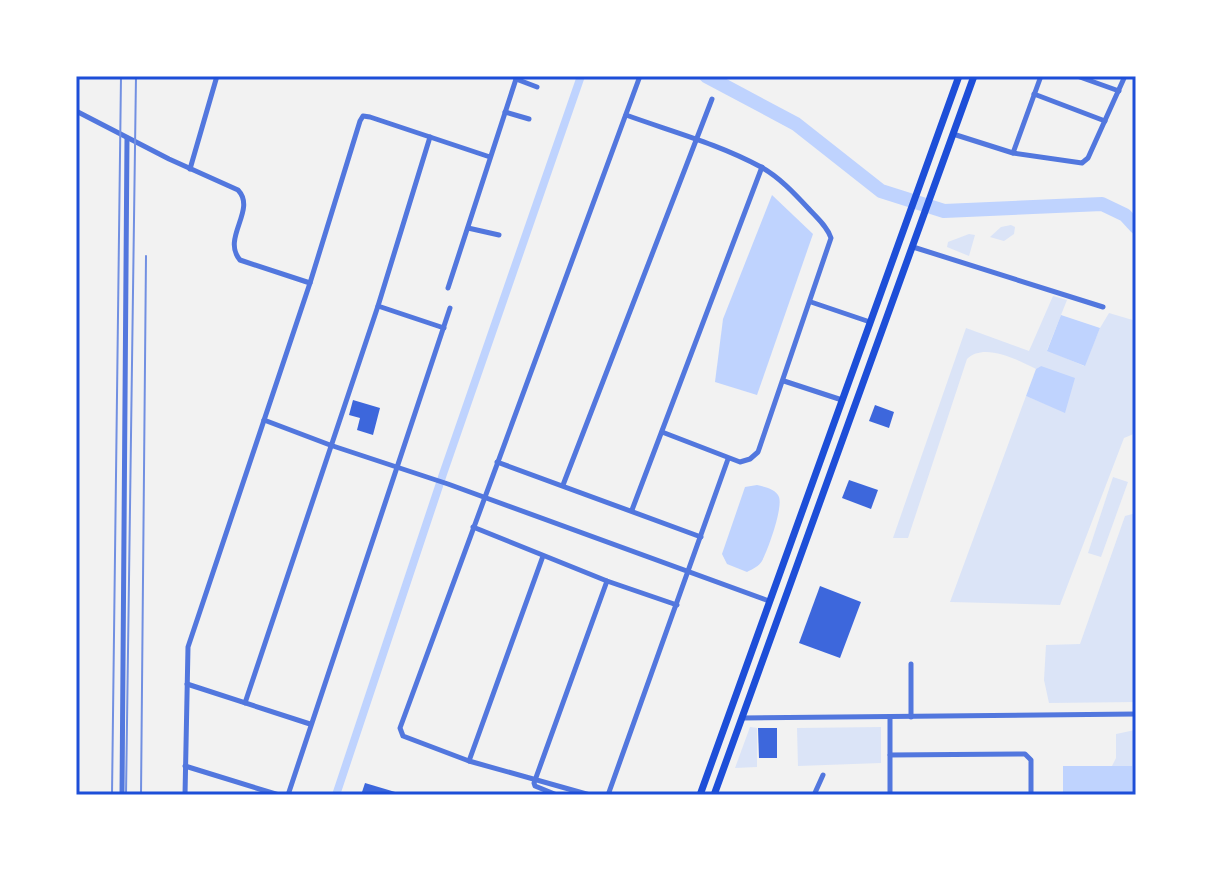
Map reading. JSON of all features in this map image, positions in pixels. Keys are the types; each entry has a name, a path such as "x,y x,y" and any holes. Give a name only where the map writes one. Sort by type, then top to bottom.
{"main road":[{"path":"700,795 959,76"},
{"path":"714,795 974,76"},
{"path":"856,360 870,366"},
{"path":"769,601 784,601"},
{"path":"729,713 742,718"}],"street":[{"path":"190,169 217,76"},
{"path":"590,795 469,761 403,736 400,728 640,76"},
{"path":"1013,153 1041,76"},
{"path":"1077,76 1119,91"},
{"path":"953,134 1013,153 1082,163 1088,158 1125,76"},
{"path":"448,288 516,78 537,87"},
{"path":"1034,94 1105,121"},
{"path":"563,485 712,99"},
{"path":"76,111 238,190 245,203 234,241 234,253 240,260 310,283"},
{"path":"505,112 529,119"},
{"path":"626,115 762,167 786,186 828,231 830,244 758,452 740,462 662,432"},
{"path":"185,795 188,647 363,116 490,157"},
{"path":"245,703 378,306 430,137"},
{"path":"122,795 127,138"},
{"path":"632,510 762,167"},
{"path":"468,228 499,235"},
{"path":"913,247 1103,307"},
{"path":"811,302 870,322"},
{"path":"378,306 444,328"},
{"path":"288,795 450,308"},
{"path":"784,381 842,400"},
{"path":"264,420 769,601"},
{"path":"608,795 728,459"},
{"path":"497,462 701,537"},
{"path":"473,527 607,581 677,605"},
{"path":"469,761 543,556"},
{"path":"557,795 535,786 536,779 607,581"},
{"path":"911,664 911,717"},
{"path":"187,684 310,724"},
{"path":"742,718 1136,714"},
{"path":"890,717 890,795"},
{"path":"890,755 1025,754 1031,760 1031,795"},
{"path":"185,766 279,795"},
{"path":"814,795 823,775"}],"shaded area":[{"path":"1001,227 1015,227 1014,234 1004,241 990,237"},
{"path":"969,234 975,235 969,256 947,247 948,242"},
{"path":"1053,296 1067,300 1047,350 1084,366 1109,313 1136,321 1136,433 1124,438 1060,605 950,602 1026,396 1065,412 1041,366 1036,369 992,352 974,354 967,359 908,538 893,538 966,328 1029,351"},
{"path":"1113,477 1128,482 1101,557 1088,553"},
{"path":"1136,513 1136,702 1049,703 1044,680 1046,645 1080,644 1125,516"},
{"path":"750,727 757,728 757,767 735,768"},
{"path":"881,727 881,763 798,766 797,728"},
{"path":"1135,730 1136,795 1130,795 1112,766 1116,758 1116,734"}],"water":[{"path":"772,195 813,234 757,395 715,382 723,319"},
{"path":"1061,315 1100,328 1085,366 1047,351"},
{"path":"1041,366 1075,378 1065,413 1026,396 1036,369"},
{"path":"757,485 778,494 780,502 762,561 747,572 727,564 722,554 745,487"},
{"path":"1063,766 1132,766 1132,795 1063,795"}],"building":[{"path":"353,400 380,408 373,435 357,430 360,418 349,415"},
{"path":"875,405 894,412 889,428 869,421"},
{"path":"849,480 878,490 871,509 842,498"},
{"path":"820,586 861,602 840,658 799,643"},
{"path":"758,728 777,728 777,758 759,758"},
{"path":"365,783 402,794 361,795"}],"waterway":[{"path":"336,795 581,76"},
{"path":"706,76 796,124 881,191 944,211 1102,204 1125,215 1136,227"}],"railway":[{"path":"112,795 121,76"},
{"path":"126,795 136,76"},
{"path":"141,795 146,256"}]}
